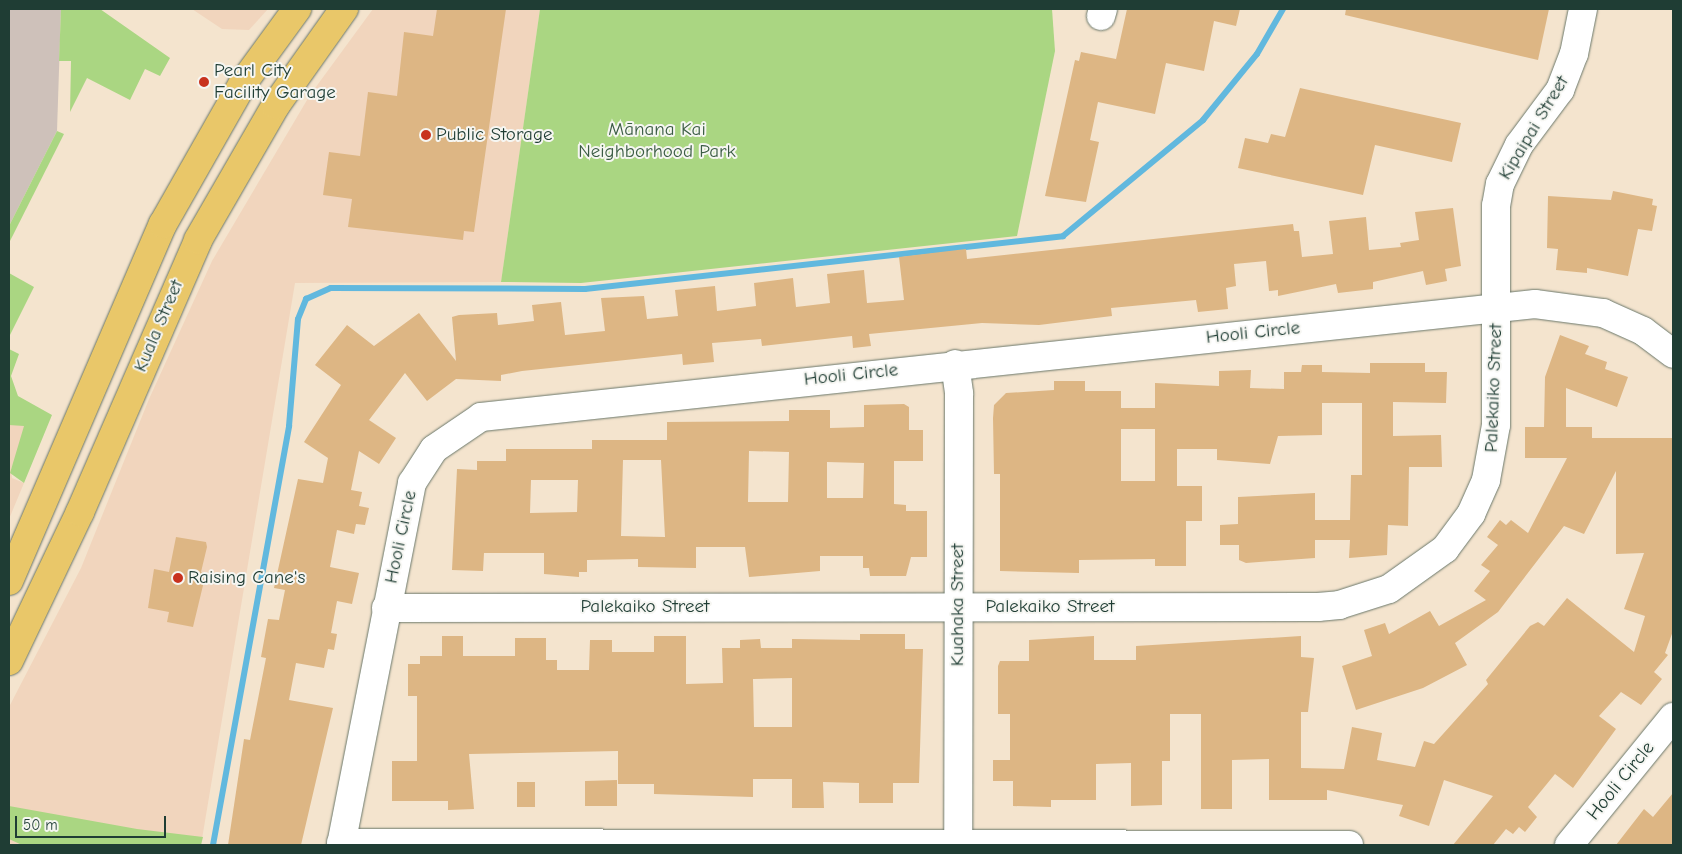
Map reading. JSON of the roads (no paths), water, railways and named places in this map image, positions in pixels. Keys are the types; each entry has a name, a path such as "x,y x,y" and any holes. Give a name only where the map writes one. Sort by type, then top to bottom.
{"main road":[{"path":"9,581 126,303 163,224 244,83 297,9"},
{"name":"Kuala Street","path":"9,661 80,512 159,321 214,208 276,104 344,9"},
{"path":"244,83 276,104"}],"street":[{"name":"Kipaipai Street","path":"1496,308 1496,206 1500,184 1520,145 1563,83 1583,9"},
{"name":"Hooli Circle","path":"341,844 412,483 434,449 480,417 955,364 1496,308 1561,304 1603,313 1643,331 1673,354"},
{"name":"Palekaiko Street","path":"386,608 1318,607 1359,600 1406,580 1432,562 1459,532 1486,480 1496,425 1496,308"},
{"name":"Kuahaka Street","path":"955,364 958,844"},
{"name":"Hooli Circle","path":"1569,845 1673,717"},
{"path":"341,844 1349,845"}],"waterway":[{"path":"213,845 289,426 298,319 306,299 331,288 585,289 1063,236 1203,120 1257,54 1283,9"}],"place":[{"name":"Pearl City Facility Garage","path":"204,82"},
{"name":"Public Storage","path":"426,135"},
{"name":"Raising Cane's","path":"178,578"}],"park label":[{"name":"Mānana Kai Neighborhood Park","path":"657,141"}]}
